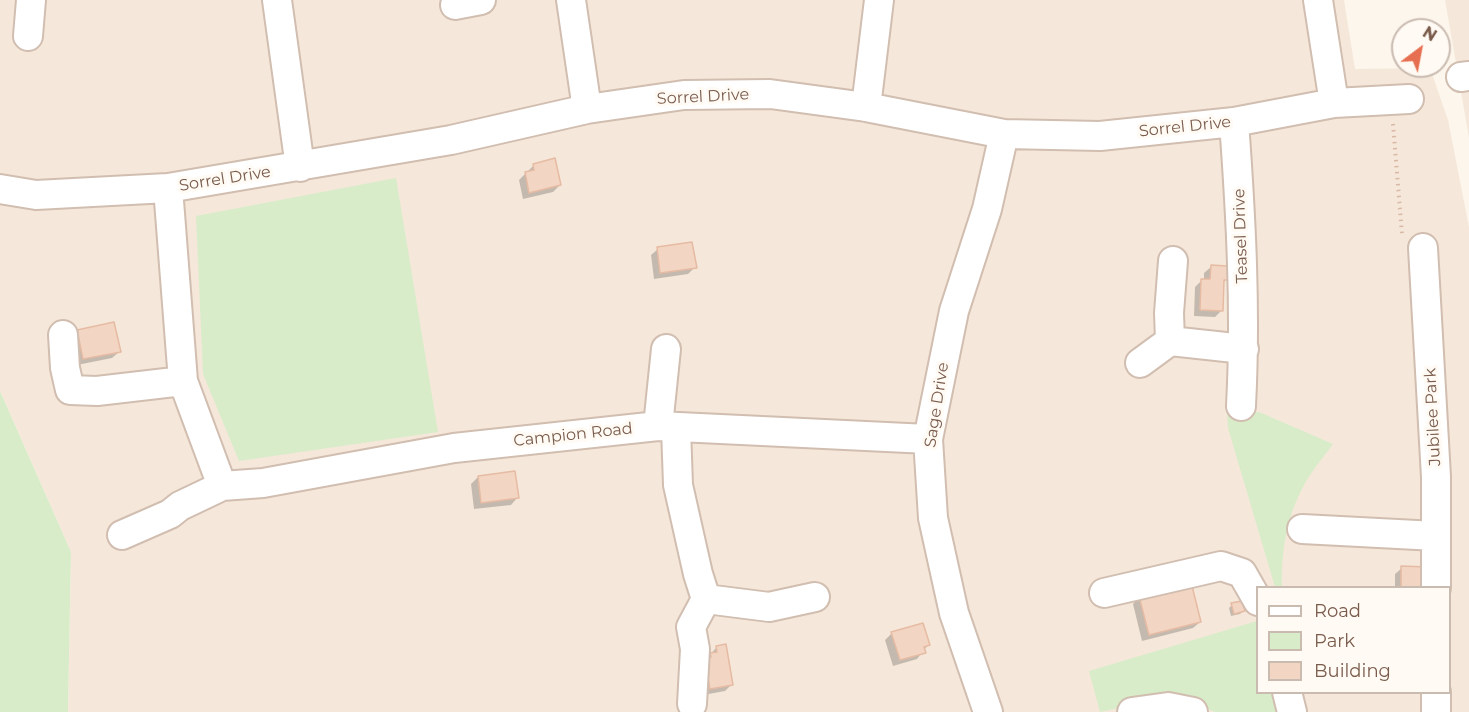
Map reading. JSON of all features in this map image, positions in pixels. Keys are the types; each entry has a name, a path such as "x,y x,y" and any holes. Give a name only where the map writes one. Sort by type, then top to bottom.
{"street":[{"path":"28,36 31,0"},
{"path":"277,0 300,167"},
{"path":"571,0 587,109"},
{"path":"866,107 879,0"},
{"path":"1318,0 1334,103"},
{"name":"Sorrel Drive","path":"0,189 36,195 168,188 451,140 587,109 684,95 770,94 866,107 1004,134 1100,136 1234,122 1334,103 1400,99"},
{"name":"Teasel Drive","path":"1234,122 1242,231 1244,349 1241,406"},
{"name":"Sage Drive","path":"988,712 954,613 935,528 928,439 954,311 987,209 1004,134"},
{"path":"168,188 183,381 222,486"},
{"name":"Jubilee Park","path":"1423,248 1436,477 1436,586"},
{"path":"1170,341 1169,313 1173,261"},
{"path":"63,335 64,368 70,390 97,391 183,381"},
{"path":"1140,363 1170,341 1244,349"},
{"path":"666,349 667,427 698,574 706,599 691,627 695,649 692,704"},
{"name":"Campion Road","path":"122,535 170,514 180,506 222,486 263,483 454,448 667,427 928,439"},
{"path":"1302,530 1436,537"},
{"path":"1104,593 1221,566 1242,573 1256,599"},
{"path":"706,599 769,607 815,597"},
{"path":"1287,694 1292,712"},
{"path":"1436,694 1436,712"},
{"path":"1132,712 1168,707 1193,712"}],"path":[{"path":"1400,99 1402,236 1423,248"}],"shaded area":[{"path":"0,0 1344,0 1355,69 1391,69 1391,78 1433,78 1448,120 1469,227 1469,712 68,712 71,552 0,391"},
{"path":"1445,0 1469,0 1469,138 1451,34 1451,18 1448,18"}],"green space":[{"path":"396,178 438,432 239,461 203,374 196,216"},
{"path":"0,391 71,552 68,712 0,712"},
{"path":"1227,411 1259,412 1333,444 1308,479 1296,502 1288,526 1284,550 1282,586 1275,586 1228,428"},
{"path":"1256,621 1256,694 1283,694 1289,712 1215,712 1193,703 1161,699 1100,712 1089,671"}],"building":[{"path":"555,158 561,185 529,193 525,172 534,170 533,164"},
{"path":"692,242 697,268 660,273 657,247"},
{"path":"1211,265 1228,266 1228,280 1224,280 1223,311 1200,310 1201,279 1210,279"},
{"path":"114,322 121,352 83,359 77,330"},
{"path":"515,471 519,498 481,503 478,476"},
{"path":"1401,566 1428,567 1427,586 1401,586"},
{"path":"1191,582 1201,622 1149,635 1139,596"},
{"path":"1242,601 1245,611 1234,614 1231,603"},
{"path":"923,623 930,645 924,647 926,653 900,660 891,632"},
{"path":"726,644 733,685 710,689 704,658 711,657 710,653 717,652 716,646"}]}
